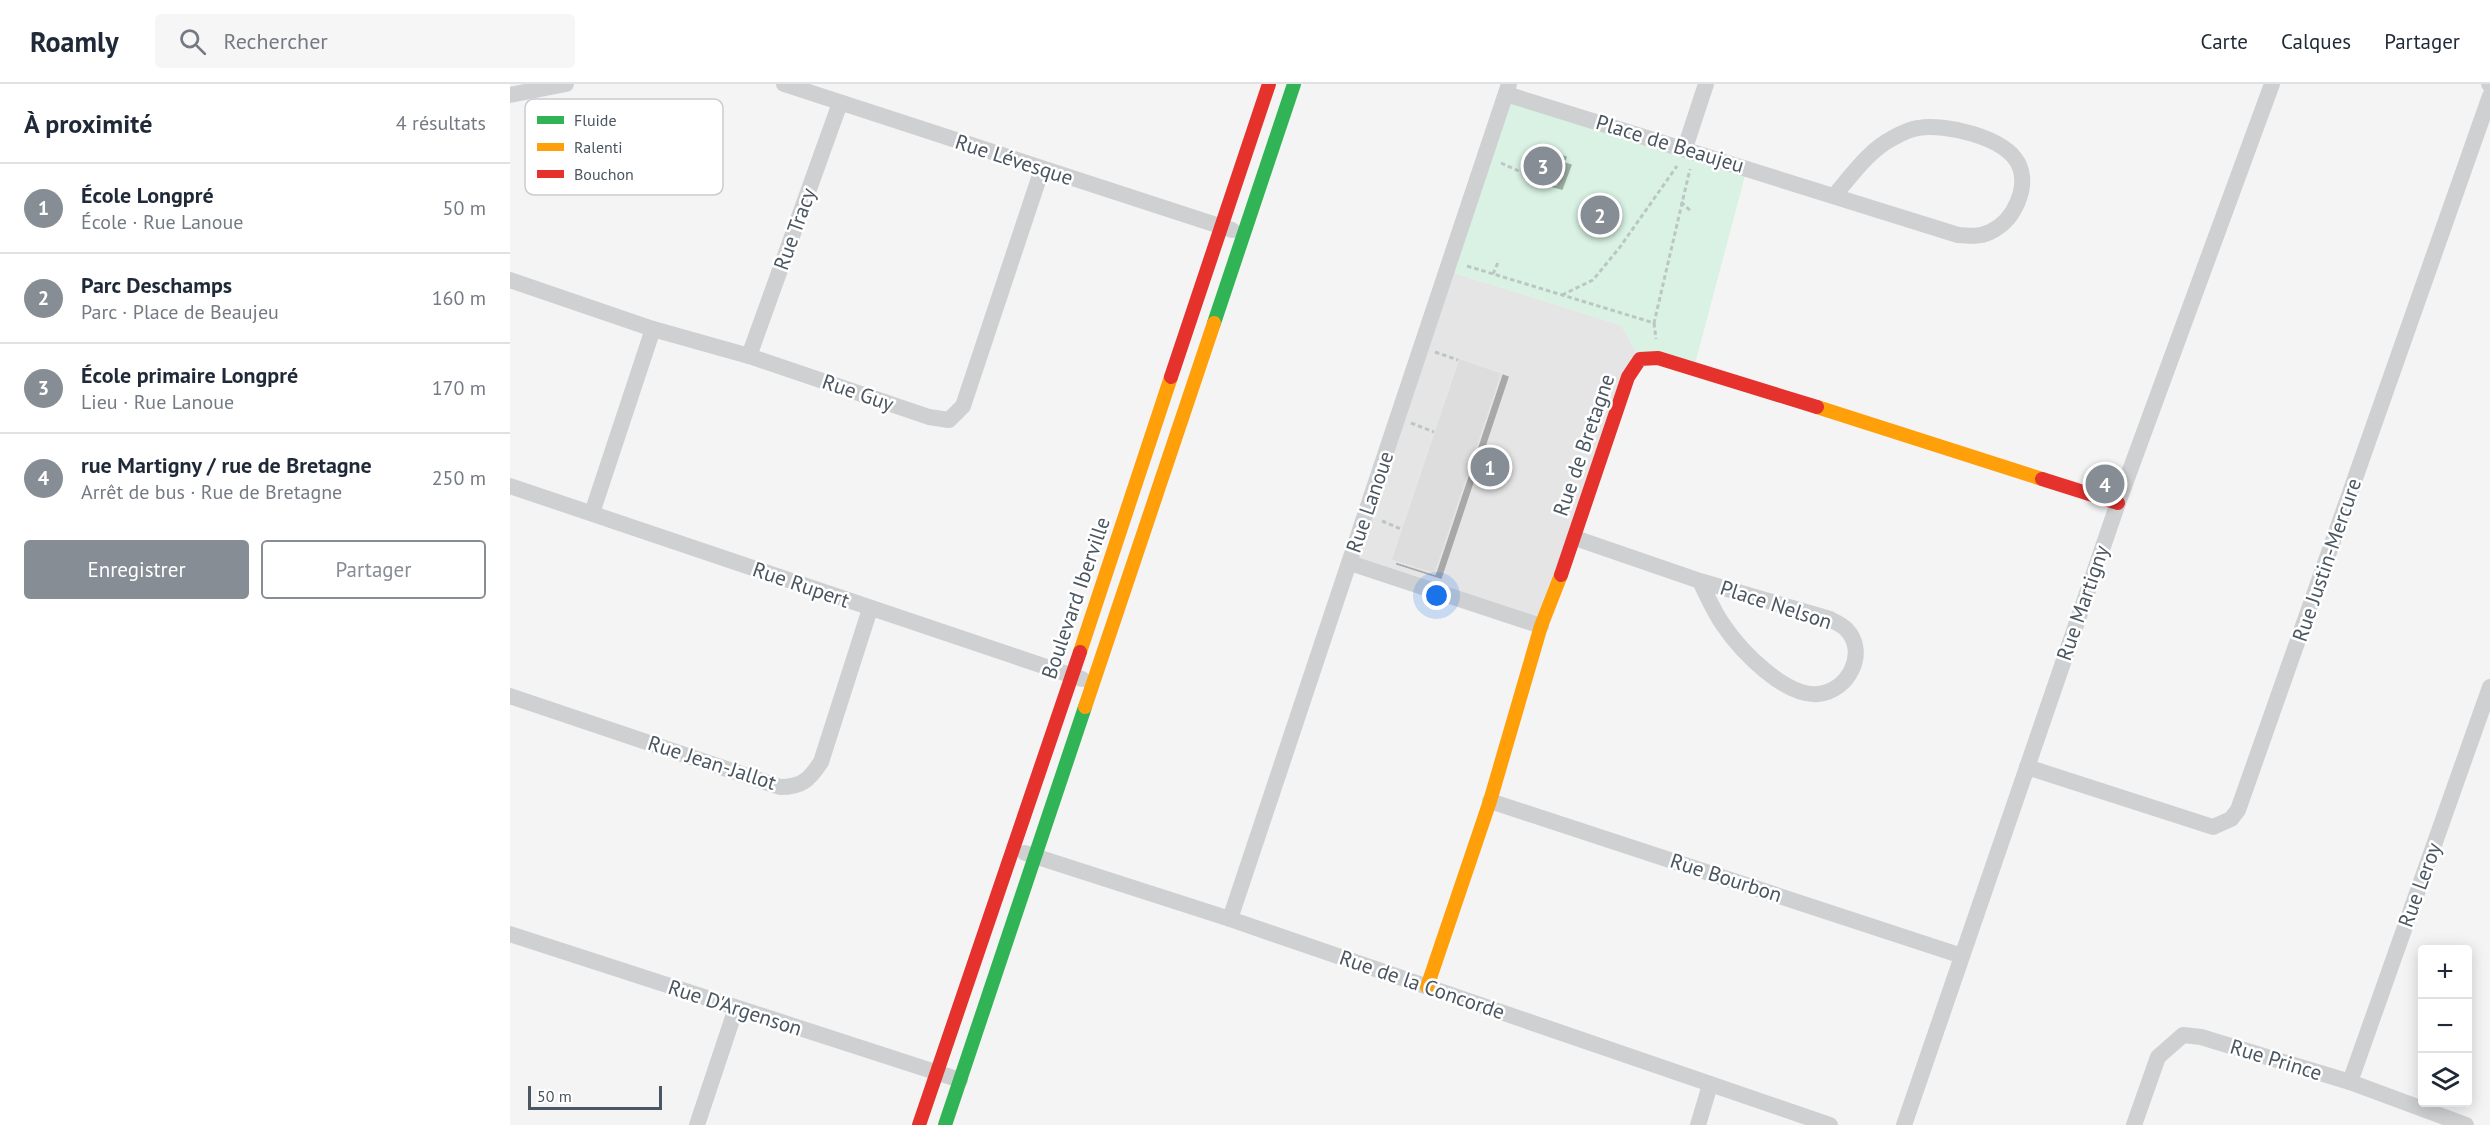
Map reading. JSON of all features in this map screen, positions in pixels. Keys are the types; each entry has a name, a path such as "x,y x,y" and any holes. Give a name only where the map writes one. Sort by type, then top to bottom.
{"street":[{"name":"Rue Lévesque","path":"784,84 1222,228 1244,233"},
{"name":"Boulevard Iberville","path":"919,1125 1072,676 1269,84"},
{"name":"Boulevard Iberville","path":"945,1125 1293,84"},
{"path":"1682,155 1706,84"},
{"name":"Rue Martigny","path":"1904,1125 2118,503 2272,84"},
{"path":"510,95 559,85"},
{"name":"Place de Beaujeu","path":"1508,89 1682,155 1834,195 1958,235 1978,236 1991,232 2005,221 2017,204 2023,186 2018,163 2007,148 1982,137 1944,127 1917,128 1891,138 1866,159 1834,195"},
{"name":"Rue Lanoue","path":"1230,919 1508,89"},
{"name":"Rue Justin-Mercure","path":"2027,767 2213,827 2231,819 2238,810 2490,96"},
{"name":"Rue Tracy","path":"749,356 840,102"},
{"name":"Rue Guy","path":"510,280 653,328 749,356 929,417 949,420 963,406 1042,169"},
{"path":"592,513 653,328"},
{"name":"Rue de Bretagne","path":"1427,987 1490,801 1541,626 1575,538 1628,377 1640,359 1658,358 1694,368 2118,503"},
{"name":"Rue Rupert","path":"510,486 1092,682"},
{"name":"Place Nelson","path":"1575,538 1700,581 1830,619 1846,629 1855,659 1851,674 1841,687 1816,695 1800,691 1773,678 1724,626 1700,581"},
{"path":"1350,563 1541,626"},
{"name":"Rue Jean-Jallot","path":"510,696 780,787 797,787 809,779 820,762 870,609"},
{"name":"Rue Leroy","path":"2350,1082 2490,687"},
{"name":"Rue Bourbon","path":"1490,801 1962,956"},
{"name":"Rue de la Concorde","path":"1013,848 1230,919 1830,1125"},
{"name":"Rue D'Argenson","path":"510,934 960,1080"},
{"path":"697,1125 736,1008"},
{"name":"Rue Prince","path":"2134,1125 2158,1057 2183,1035 2201,1037 2350,1082 2466,1125"},
{"path":"1698,1125 1710,1085"}],"path":[{"path":"1562,295 1593,280 1620,247 1682,155"},
{"path":"1486,156 1521,172"},
{"path":"1451,261 1654,323 1691,167"},
{"path":"1681,202 1692,212"},
{"path":"1493,274 1500,260"},
{"path":"1422,347 1458,360"},
{"path":"1398,419 1434,432"},
{"path":"1366,515 1401,529"}],"shaded area":[{"path":"1448,271 1621,325 1640,359 1541,626 1350,563"}],"green space":[{"path":"1506,94 1747,168 1694,368 1640,359 1621,325 1448,271"}],"building":[{"path":"1545,149 1560,153 1558,159 1565,161 1556,185 1520,175 1527,150 1543,154"},
{"path":"1459,358 1502,373 1435,574 1391,560"}],"traffic: fast":[{"path":"1214,323 1294,84"},
{"path":"945,1125 1085,707"}],"traffic: slow":[{"path":"1085,707 1214,323"},
{"path":"1080,652 1171,377"},
{"path":"1817,407 2042,479"},
{"path":"1427,987 1490,801 1541,626 1561,575"}],"traffic: jam":[{"path":"1171,377 1269,84"},
{"path":"1561,575 1628,377 1640,359 1658,358 1817,407"},
{"path":"2042,479 2118,503"},
{"path":"919,1125 1080,652"}],"place":[{"name":"École primaire Longpré","path":"1543,166"},
{"name":"Parc Deschamps","path":"1600,215"},
{"name":"École Longpré","path":"1490,467"},
{"name":"rue Martigny / rue de Bretagne","path":"2105,484"}]}
